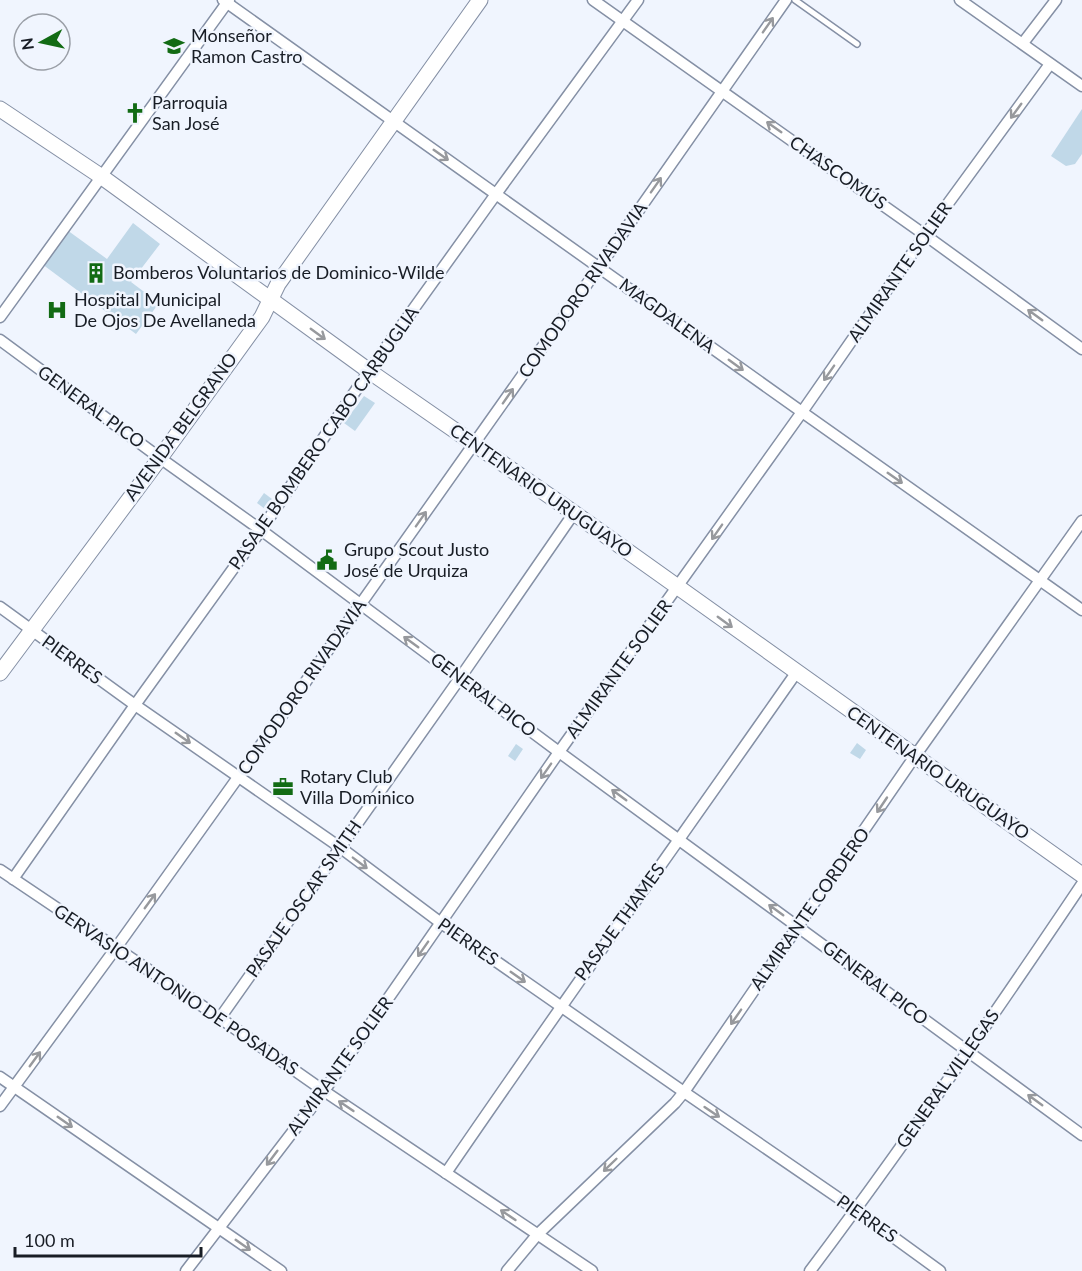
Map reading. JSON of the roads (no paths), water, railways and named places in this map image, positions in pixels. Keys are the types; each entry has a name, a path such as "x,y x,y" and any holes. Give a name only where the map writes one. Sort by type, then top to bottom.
{"main road":[{"name":"AVENIDA BELGRANO","path":"0,673 262,316 278,284 480,0"},
{"name":"CENTENARIO URUGUAYO","path":"0,109 102,177 369,371 574,513 795,673 1082,875"}],"street":[{"name":"CHASCOMÚS","path":"593,0 926,235 1082,349"},
{"name":"PASAJE BOMBERO CABO CARBUGLIA","path":"13,879 261,530 369,371 638,0"},
{"name":"COMODORO RIVADAVIA","path":"0,1106 239,776 786,0"},
{"path":"960,0 1082,86"},
{"path":"1023,43 1056,0"},
{"name":"MAGDALENA","path":"227,1 1082,610"},
{"path":"0,317 227,1"},
{"name":"ALMIRANTE SOLIER","path":"186,1271 324,1091 559,752 1050,64"},
{"name":"GENERAL PICO","path":"0,340 1082,1135"},
{"name":"PASAJE OSCAR SMITH","path":"220,1018 574,513"},
{"name":"ALMIRANTE CORDERO","path":"507,1271 537,1235 684,1092 915,756 1082,521"},
{"name":"PIERRES","path":"0,607 135,705 341,848 441,923 856,1210 940,1271"},
{"name":"PASAJE THAMES","path":"446,1173 560,1006 795,673"},
{"name":"GERVASIO ANTONIO DE POSADAS","path":"0,870 592,1271"},
{"name":"GENERAL VILLEGAS","path":"810,1271 968,1052 1082,884"},
{"path":"0,1077 281,1271"}],"lane":[{"path":"795,0 857,44"}],"place":[{"name":"Monseñor Ramon Castro","path":"174,46"},
{"name":"Parroquia San José","path":"135,113"},
{"name":"Bomberos Voluntarios de Dominico-Wilde","path":"96,273"},
{"name":"Hospital Municipal De Ojos De Avellaneda","path":"57,310"},
{"name":"Grupo Scout Justo José de Urquiza","path":"327,560"},
{"name":"Rotary Club Villa Dominico","path":"283,787"}]}
